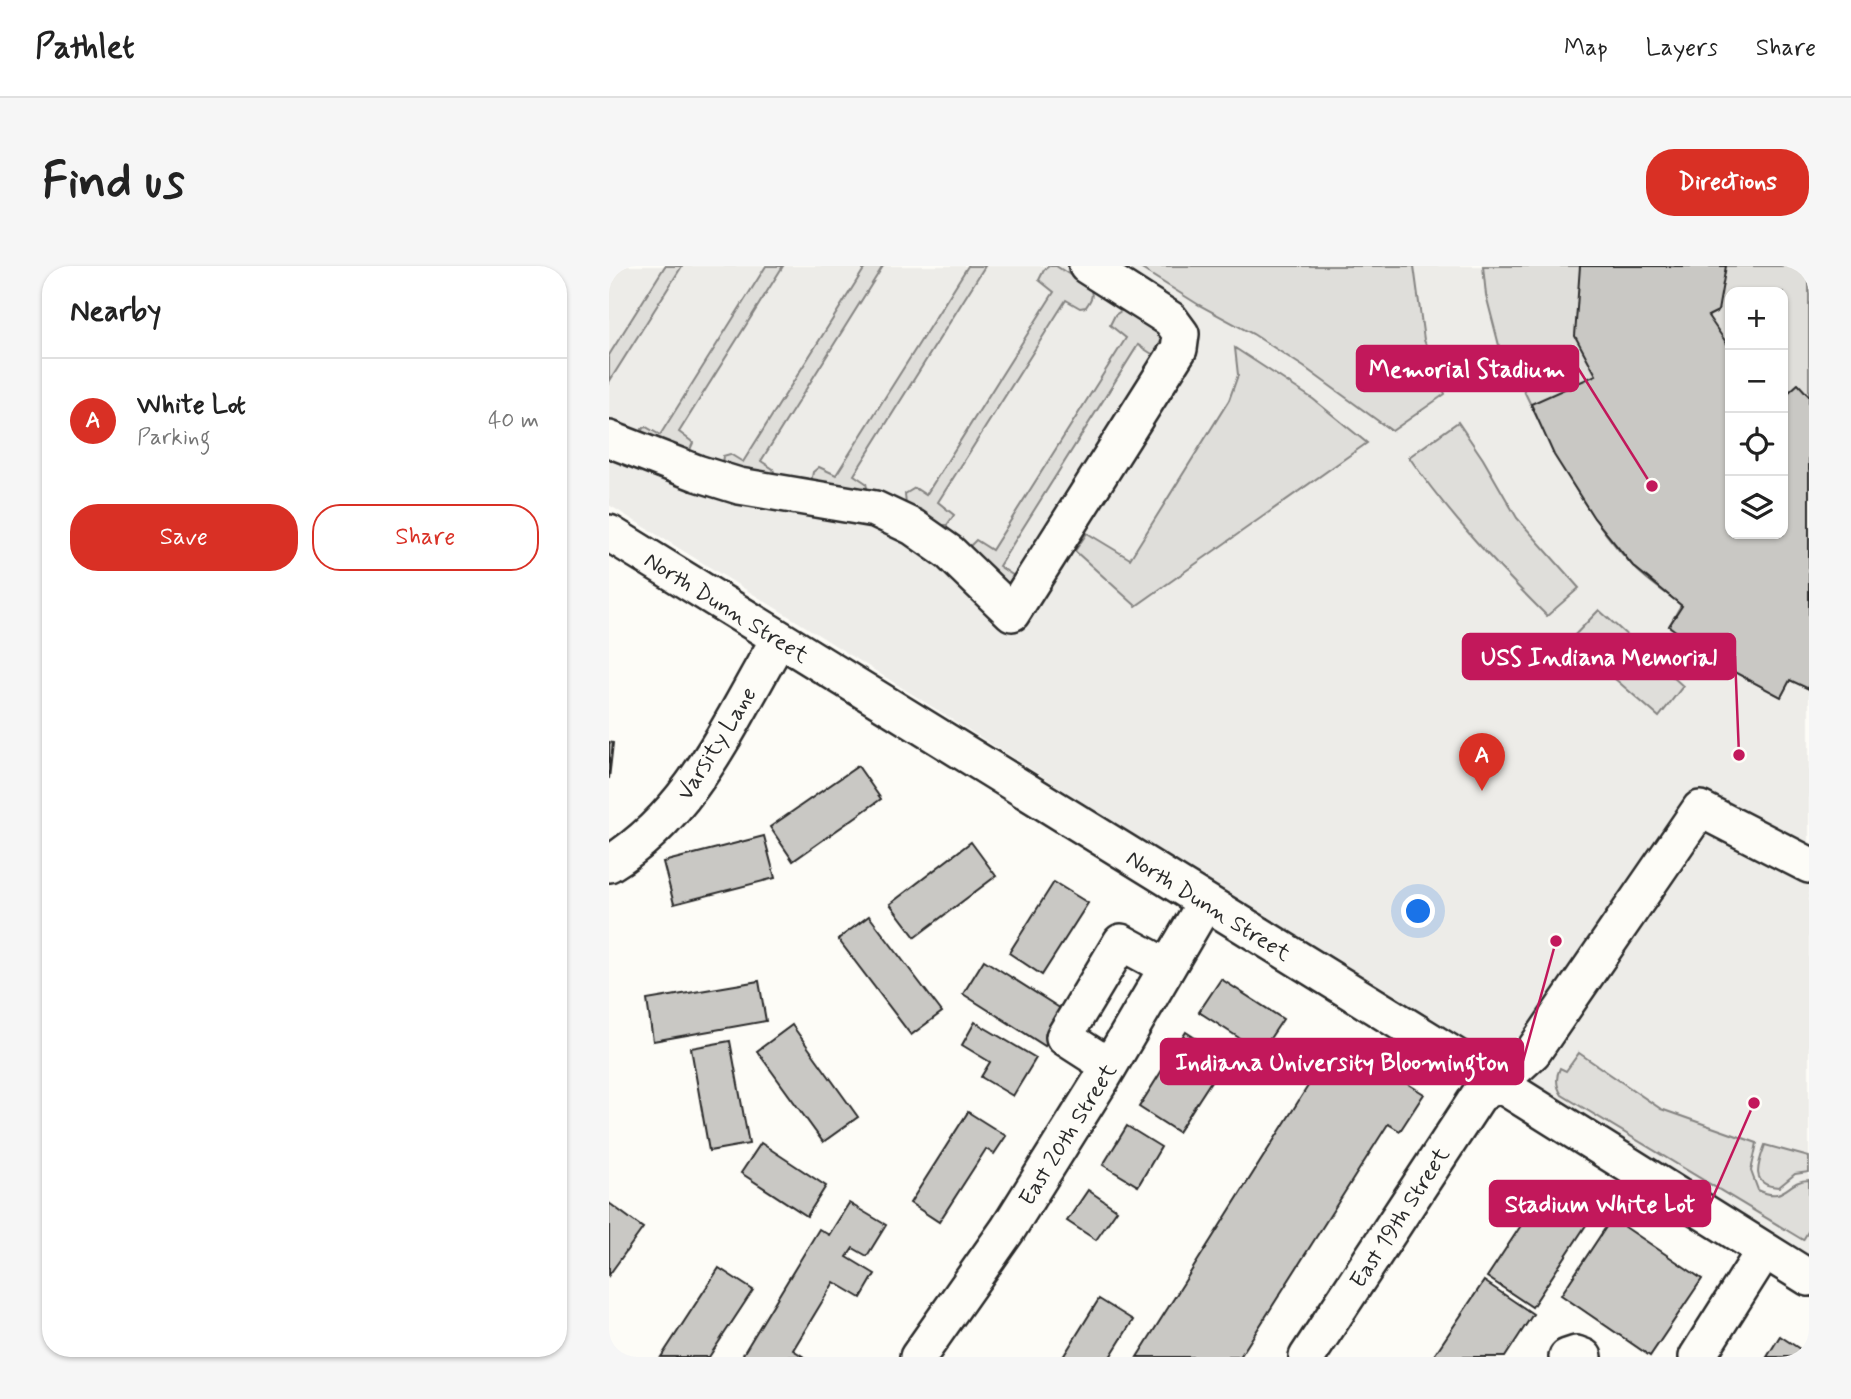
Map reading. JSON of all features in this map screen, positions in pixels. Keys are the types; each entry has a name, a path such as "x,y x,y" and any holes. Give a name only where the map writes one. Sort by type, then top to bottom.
{"street":[{"path":"609,439 739,486 875,509 913,527 950,553 1012,613 1179,349 1181,334 1170,318 1087,266"},
{"name":"North Dunn Street","path":"609,533 1809,1278"},
{"name":"Varsity Lane","path":"609,864 668,816 691,789 779,639"},
{"name":"East 19th Street","path":"1307,1357 1479,1095 1498,1084 1533,1052 1700,809 1809,865"},
{"name":"East 20th Street","path":"918,1357 1008,1229 1109,1066 1205,903"},
{"path":"1109,1066 1064,1037 1121,942 1167,967"},
{"path":"1697,1357 1765,1251"},
{"path":"1567,1357 1576,1354 1584,1357"}],"shaded area":[{"path":"609,266 1809,266 1809,1262 609,505"},
{"path":"665,266 682,266 609,382 609,355"},
{"path":"766,266 783,266 679,432 693,443 689,452 641,434 646,427 660,435"},
{"path":"866,266 883,266 761,461 773,469 775,475 770,478 722,463 723,456 730,454 743,462"},
{"path":"968,266 985,266 854,475 866,483 867,488 865,490 811,482 813,472 819,467 836,475"},
{"path":"1049,266 1056,266 1089,287 1092,293 1090,300 1086,307 1080,308 1066,300 938,502 954,515 947,525 940,525 906,506 905,494 915,488 926,495 1054,292 1039,280"},
{"path":"1137,266 1414,266 1424,340 1445,394 1392,431 1304,367 1253,334 1199,305"},
{"path":"1483,266 1809,266 1809,689 1790,680 1781,697 1721,665 1669,626 1681,605 1637,570 1597,522 1567,476 1518,378 1500,378 1496,360 1502,357 1486,295"},
{"path":"1127,311 1163,335 1163,341 1157,352 1152,354 1138,345 999,566 1014,576 1012,585 1006,587 969,550 970,546 976,540 992,550 1126,338 1110,325 1115,315"},
{"path":"1235,348 1313,399 1367,443 1136,606 1075,551 1087,533 1130,559 1229,400 1238,375"},
{"path":"1458,422 1517,518 1579,588 1547,616 1474,540 1409,457"},
{"path":"1599,610 1683,686 1659,717 1570,640"},
{"path":"1579,1053 1661,1109 1757,1143 1751,1171 1758,1190 1775,1194 1801,1181 1809,1180 1809,1230 1803,1240 1562,1095 1558,1088 1558,1072 1560,1068 1566,1071"},
{"path":"1765,1145 1809,1157 1809,1172 1795,1174 1779,1187 1763,1183 1758,1166"}],"building":[{"path":"1580,266 1726,266 1718,311 1708,316 1725,341 1725,539 1788,539 1788,391 1798,384 1809,396 1809,689 1790,680 1781,697 1721,665 1669,626 1682,606 1633,566 1594,518 1554,455 1531,404 1596,375 1575,336"},
{"path":"609,742 613,743 609,779"},
{"path":"858,766 881,799 793,861 770,827"},
{"path":"764,836 775,878 674,904 663,862"},
{"path":"971,842 996,876 915,937 890,904"},
{"path":"1054,882 1088,903 1042,975 1009,953"},
{"path":"869,916 942,1012 911,1035 838,939"},
{"path":"984,960 1066,1012 1045,1046 963,994"},
{"path":"1221,979 1283,1019 1261,1052 1199,1012"},
{"path":"759,981 766,1021 653,1041 647,1000"},
{"path":"975,1022 1036,1058 1013,1096 981,1077 990,1062 962,1045"},
{"path":"792,1025 858,1117 823,1142 757,1051"},
{"path":"1186,1032 1226,1058 1178,1132 1139,1107"},
{"path":"1337,1040 1424,1094 1400,1131 1388,1124 1240,1357 1137,1357"},
{"path":"730,1041 749,1144 709,1151 691,1048"},
{"path":"968,1112 1006,1136 994,1154 986,1149 939,1222 910,1203"},
{"path":"1127,1126 1161,1147 1138,1186 1103,1165"},
{"path":"761,1143 826,1186 807,1216 741,1173"},
{"path":"1551,1180 1596,1210 1532,1307 1487,1277"},
{"path":"1088,1190 1117,1210 1096,1240 1067,1221"},
{"path":"609,1203 643,1228 609,1275"},
{"path":"849,1203 886,1225 867,1256 853,1248 847,1257 875,1274 861,1298 834,1282 793,1350 804,1357 742,1356 819,1229 829,1235"},
{"path":"1612,1218 1702,1279 1650,1356 1561,1295"},
{"path":"719,1268 753,1290 709,1357 661,1357"},
{"path":"1484,1281 1533,1314 1505,1357 1433,1357"},
{"path":"1099,1299 1133,1320 1110,1357 1063,1357"},
{"path":"1780,1336 1809,1355 1809,1357 1767,1357"},
{"path":"609,1347 624,1357 609,1357"}],"place":[{"name":"Memorial Stadium","path":"1652,486"},
{"name":"USS Indiana Memorial","path":"1739,755"},
{"name":"White Lot","path":"1482,791"},
{"name":"Indiana University Bloomington","path":"1556,941"},
{"name":"Stadium White Lot","path":"1754,1103"}]}
